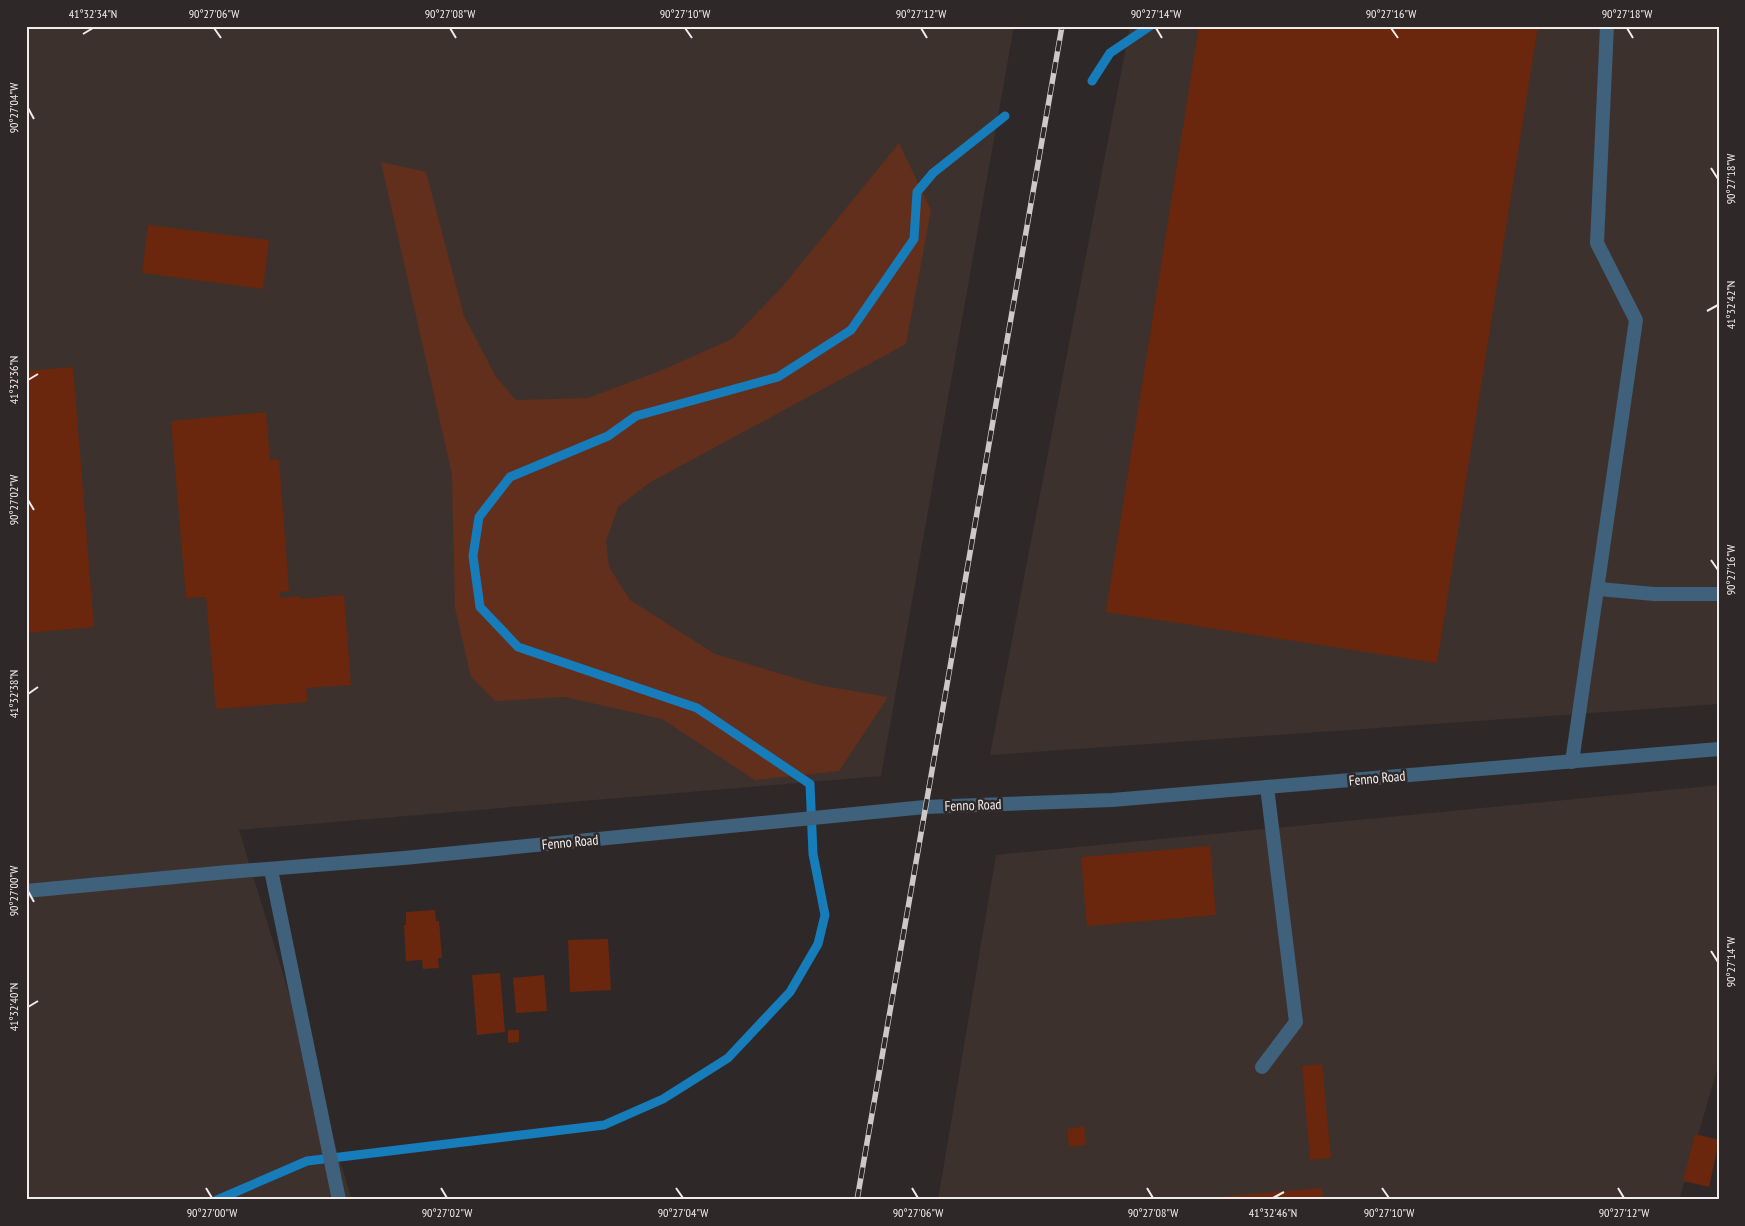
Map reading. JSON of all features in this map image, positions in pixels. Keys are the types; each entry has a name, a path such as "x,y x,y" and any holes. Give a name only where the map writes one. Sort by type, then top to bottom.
{"street":[{"path":"1572,762 1599,589 1636,320 1597,243 1606,26"},
{"path":"1599,589 1654,594 1719,594"},
{"name":"Fenno Road","path":"26,891 228,872 271,870 925,808 1112,800 1719,749"},
{"path":"1262,1067 1296,1022 1267,787"},
{"path":"271,870 339,1200"}],"shaded area":[{"path":"26,26 1014,26 881,776 239,830 352,1200 26,1200"},
{"path":"1130,26 1719,26 1719,704 990,755"},
{"path":"899,143 931,210 906,344 649,483 618,507 606,541 609,567 630,600 715,654 818,685 888,697 839,771 755,780 662,719 565,697 495,701 471,677 455,608 452,474 381,162 426,172 464,316 496,377 516,400 588,398 660,371 732,339 783,286"},
{"path":"1719,785 1719,1063 1679,1200 938,1200 996,855"}],"building":[{"path":"1199,26 1538,26 1437,663 1106,612"},
{"path":"148,225 269,240 263,289 142,273"},
{"path":"73,367 94,627 26,633 26,371"},
{"path":"266,412 270,460 279,459 289,591 280,592 281,598 300,596 300,599 344,595 351,685 306,688 308,702 216,709 206,597 186,598 171,421"},
{"path":"1210,846 1216,915 1087,926 1081,857"},
{"path":"435,910 436,921 439,921 442,958 438,958 439,968 423,969 422,960 406,961 404,925 406,925 406,912"},
{"path":"608,939 611,990 570,992 568,940"},
{"path":"500,973 505,1032 477,1035 472,975"},
{"path":"544,975 547,1011 516,1013 513,978"},
{"path":"508,1030 519,1030 519,1042 508,1043"},
{"path":"1322,1064 1331,1158 1310,1160 1302,1066"},
{"path":"1084,1126 1086,1145 1069,1147 1067,1129"},
{"path":"1695,1134 1719,1140 1709,1187 1683,1181"},
{"path":"1322,1188 1323,1200 1203,1200 1203,1198"}],"waterway":[{"path":"1092,81 1110,53 1150,26"},
{"path":"217,1200 307,1161 604,1125 663,1099 728,1058 790,992 818,944 825,915 813,854 810,784 697,708 518,647 480,607 473,556 479,517 510,477 608,436 636,416 778,377 851,330 914,239 917,192 933,173 1005,116"}],"railway":[{"path":"857,1200 1062,26"}]}
